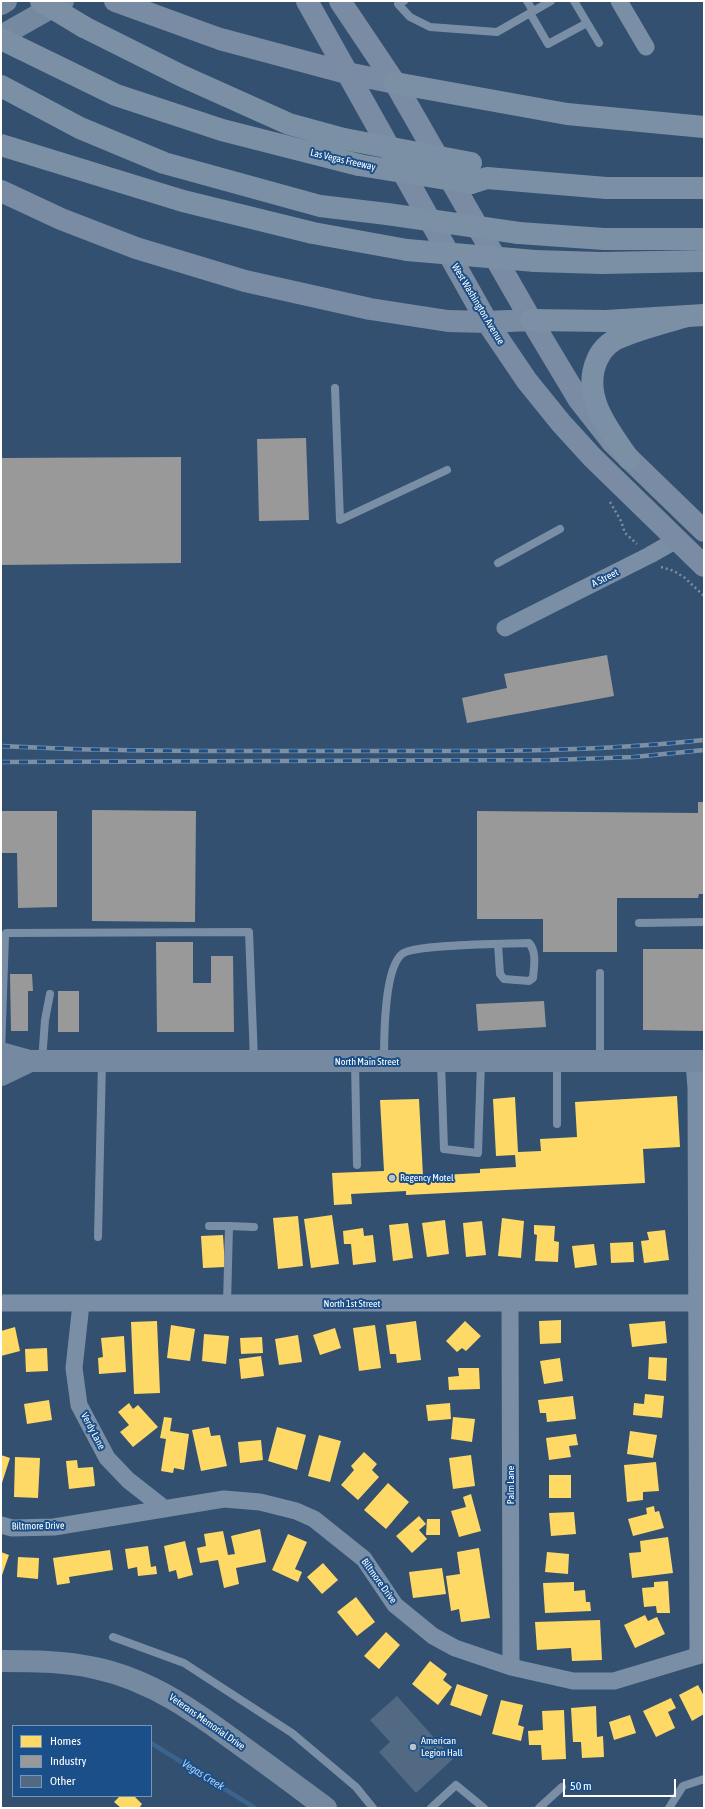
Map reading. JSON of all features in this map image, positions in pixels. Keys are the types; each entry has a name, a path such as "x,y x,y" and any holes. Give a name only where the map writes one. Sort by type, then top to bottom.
{"highway":[{"path":"41,1 84,27 156,64 282,120 344,139 471,163 488,178"},
{"name":"Las Vegas Freeway","path":"1,38 32,55 116,95 222,130 359,165 471,183 488,178 606,188 704,188"},
{"path":"395,83 568,114 704,127"},
{"path":"1,86 80,128 164,163 320,206 519,233 612,239 704,239"},
{"path":"1,145 190,203 313,233 407,250 535,261 601,263 704,261"},
{"path":"531,320 606,321 696,316"},
{"path":"629,459 608,429 596,406 592,390 592,372 600,353 609,344 625,335 696,316"}],"main road":[{"path":"1,4 6,1"},
{"path":"1,38 62,1"},
{"path":"115,1 220,39 395,83"},
{"name":"West Washington Avenue","path":"307,1 487,322 527,381 561,423 592,457 678,539 704,566"},
{"path":"340,1 395,83 531,320 579,400 612,442 703,528"},
{"path":"1,191 61,219 136,248 245,281 370,309 448,321 487,322 531,320"},
{"name":"A Street","path":"678,539 703,528"},
{"name":"North Main Street","path":"1,1053 36,1062 699,1061"},
{"name":"North Main Street","path":"1,1074 36,1062"},
{"name":"Veterans Memorial Drive","path":"1,1661 53,1662 95,1668 117,1673 151,1687 164,1693 201,1716 326,1808"}],"street":[{"path":"619,1 646,47"},
{"name":"A Street","path":"506,628 643,559 678,539"},
{"path":"699,1061 696,1088 700,1198 701,1655"},
{"name":"North 1st Street","path":"1,1303 700,1303"},
{"name":"Verdy Lane","path":"81,1304 74,1368 79,1405 107,1458 128,1480 165,1509"},
{"name":"Palm Lane","path":"510,1304 511,1667"},
{"name":"Biltmore Drive","path":"1,1525 12,1528 54,1528 224,1499 260,1502 296,1511 308,1516 364,1559 395,1605 433,1636 455,1648 511,1667 573,1682 614,1681 701,1655"}],"lane":[{"path":"404,1 398,4 410,17 430,27 498,32 551,1"},
{"path":"527,1 530,13 548,44 587,23"},
{"path":"574,1 599,44"},
{"path":"335,388 340,520 447,470"},
{"path":"498,563 560,529"},
{"path":"639,923 704,922"},
{"path":"1,1053 3,950 5,936 8,933 249,932 254,1062"},
{"path":"384,1062 384,1025 392,970 402,954 417,948 498,944 529,943 533,947 534,953 533,978 529,981 504,979 500,974 498,944"},
{"path":"600,973 600,1062"},
{"path":"36,1062 50,994"},
{"path":"98,1237 102,1062"},
{"path":"354,1062 357,1165"},
{"path":"441,1062 444,1149 478,1153 481,1062"},
{"path":"557,1062 557,1124"},
{"path":"209,1226 254,1227"},
{"path":"227,1304 229,1226"},
{"path":"114,1637 184,1663 285,1729 356,1787 373,1808"},
{"path":"669,1808 683,1786 704,1779"},
{"path":"431,1808 456,1785 484,1808"},
{"path":"539,1808 562,1787"}],"building: Homes":[{"path":"677,1096 680,1147 643,1149 645,1183 406,1195 406,1191 351,1194 352,1204 334,1205 332,1173 384,1171 380,1100 419,1099 423,1176 480,1173 480,1169 516,1167 515,1155 496,1156 493,1099 515,1097 518,1152 541,1151 540,1139 577,1137 575,1102"},
{"path":"332,1215 339,1264 311,1268 304,1219"},
{"path":"298,1216 303,1266 278,1269 273,1218"},
{"path":"502,1218 524,1221 521,1258 498,1256"},
{"path":"445,1220 449,1254 427,1257 422,1223"},
{"path":"482,1221 486,1255 466,1257 463,1223"},
{"path":"408,1223 413,1258 393,1261 389,1225"},
{"path":"534,1225 555,1226 554,1241 559,1242 558,1262 535,1261 537,1235 534,1234"},
{"path":"363,1228 364,1236 373,1235 376,1262 353,1265 351,1244 344,1244 343,1231"},
{"path":"665,1230 669,1260 644,1263 641,1241 649,1240 647,1232"},
{"path":"223,1235 225,1267 203,1268 201,1236"},
{"path":"633,1242 634,1262 611,1263 610,1243"},
{"path":"594,1244 597,1265 575,1268 572,1246"},
{"path":"561,1320 561,1343 540,1344 539,1321"},
{"path":"157,1321 160,1393 134,1394 131,1322"},
{"path":"416,1321 421,1360 397,1363 396,1354 390,1354 386,1325"},
{"path":"465,1321 481,1336 466,1351 462,1348 457,1352 446,1341"},
{"path":"665,1321 667,1343 632,1347 629,1324"},
{"path":"171,1325 195,1329 190,1361 167,1358"},
{"path":"375,1325 381,1368 359,1371 353,1328"},
{"path":"15,1327 20,1351 1,1356 1,1331"},
{"path":"335,1328 341,1348 320,1355 313,1335"},
{"path":"204,1334 229,1336 226,1364 202,1361"},
{"path":"298,1335 302,1362 279,1365 275,1339"},
{"path":"124,1336 126,1372 99,1374 98,1358 103,1357 101,1338"},
{"path":"262,1337 263,1353 241,1354 240,1338"},
{"path":"47,1348 48,1371 26,1372 25,1349"},
{"path":"261,1356 264,1376 241,1379 239,1359"},
{"path":"649,1357 667,1358 666,1381 648,1379"},
{"path":"560,1358 563,1381 544,1384 540,1361"},
{"path":"458,1368 479,1368 480,1389 449,1390 448,1377 459,1376"},
{"path":"645,1394 664,1396 662,1418 633,1415 634,1403 644,1404"},
{"path":"573,1396 576,1419 547,1422 546,1413 540,1413 538,1400"},
{"path":"49,1400 52,1420 27,1424 24,1404"},
{"path":"129,1403 133,1409 138,1405 158,1427 133,1447 120,1432 129,1425 118,1412"},
{"path":"450,1403 451,1419 428,1421 426,1405"},
{"path":"164,1417 172,1418 170,1431 189,1434 184,1470 174,1468 173,1473 161,1471 166,1439 160,1438"},
{"path":"453,1417 475,1419 472,1442 451,1439"},
{"path":"209,1427 211,1436 220,1435 227,1466 201,1471 192,1430"},
{"path":"277,1427 306,1435 297,1470 268,1461"},
{"path":"630,1431 657,1435 653,1458 627,1454"},
{"path":"576,1434 578,1445 569,1446 571,1457 549,1460 546,1438"},
{"path":"319,1435 341,1441 330,1482 308,1476"},
{"path":"261,1440 263,1460 240,1463 238,1442"},
{"path":"364,1452 377,1464 372,1470 379,1477 358,1500 341,1485 354,1470 351,1466"},
{"path":"1,1455 10,1458 1,1486"},
{"path":"471,1455 475,1486 453,1489 449,1458"},
{"path":"15,1457 40,1458 38,1498 14,1497"},
{"path":"77,1460 78,1468 93,1467 95,1486 69,1489 66,1461"},
{"path":"656,1462 659,1491 643,1492 643,1500 627,1502 624,1465"},
{"path":"549,1475 571,1475 571,1498 549,1498"},
{"path":"388,1483 409,1502 386,1529 364,1510"},
{"path":"471,1494 481,1531 459,1537 451,1511 466,1507 463,1497"},
{"path":"654,1506 655,1512 659,1511 664,1528 633,1536 628,1519 647,1514 646,1508"},
{"path":"574,1512 576,1534 551,1536 549,1513"},
{"path":"419,1516 426,1524 419,1530 427,1539 412,1553 396,1536"},
{"path":"427,1519 440,1519 440,1535 426,1535"},
{"path":"260,1529 266,1562 236,1568 239,1584 224,1588 218,1560 200,1563 197,1548 206,1546 204,1534 223,1531 228,1555 235,1554 231,1536"},
{"path":"288,1534 307,1542 295,1569 302,1572 298,1582 272,1570"},
{"path":"668,1537 673,1573 632,1578 629,1553 641,1552 640,1541"},
{"path":"185,1541 193,1575 178,1579 176,1570 169,1572 164,1546"},
{"path":"148,1546 151,1567 156,1566 157,1574 138,1576 137,1567 128,1569 125,1549"},
{"path":"479,1548 490,1618 461,1622 459,1609 451,1611 446,1576 460,1574 457,1552"},
{"path":"110,1550 113,1570 69,1577 70,1583 57,1585 53,1558"},
{"path":"1,1552 9,1555 1,1578"},
{"path":"547,1552 569,1554 568,1574 545,1572"},
{"path":"18,1557 39,1558 38,1579 17,1577"},
{"path":"323,1563 338,1580 322,1594 307,1577"},
{"path":"442,1568 446,1594 413,1598 409,1572"},
{"path":"668,1581 670,1613 657,1613 656,1606 644,1607 642,1588 654,1587 654,1582"},
{"path":"574,1582 574,1591 585,1590 586,1602 590,1602 591,1611 545,1613 543,1583"},
{"path":"356,1597 375,1622 357,1636 337,1612"},
{"path":"645,1615 648,1621 657,1617 665,1634 635,1648 624,1625"},
{"path":"600,1620 602,1660 572,1661 571,1648 537,1650 535,1622"},
{"path":"386,1632 400,1645 379,1669 364,1656"},
{"path":"430,1661 447,1674 443,1680 452,1687 438,1705 412,1684"},
{"path":"457,1684 488,1695 481,1716 450,1705"},
{"path":"698,1685 704,1696 704,1714 692,1721 679,1695"},
{"path":"671,1698 676,1708 668,1712 675,1728 656,1737 643,1711"},
{"path":"501,1700 523,1705 518,1725 524,1727 521,1741 492,1734"},
{"path":"596,1706 597,1737 603,1736 604,1757 582,1758 581,1742 573,1742 571,1708"},
{"path":"564,1710 566,1759 542,1760 541,1745 529,1745 528,1731 543,1730 542,1711"},
{"path":"630,1715 636,1733 614,1740 609,1722"},
{"path":"119,1797 135,1797 142,1804 139,1808 121,1808 114,1802"}],"building: Industry":[{"path":"306,438 309,520 259,521 257,439"},
{"path":"181,457 181,563 1,565 1,458"},
{"path":"607,655 614,696 467,723 462,698 507,688 504,674"},
{"path":"698,802 704,802 704,894 699,894 698,898 617,898 617,952 543,952 543,919 477,919 477,811 698,813"},
{"path":"92,810 196,811 195,922 92,921"},
{"path":"1,811 57,811 57,907 18,908 17,853 1,853"},
{"path":"156,942 193,942 193,983 211,983 211,956 233,956 234,1032 157,1032"},
{"path":"643,949 704,949 704,1031 643,1030"},
{"path":"10,974 32,974 33,991 28,991 28,1031 11,1031"},
{"path":"58,991 79,991 79,1032 58,1032"},
{"path":"544,1001 546,1027 478,1031 476,1004"}],"building: Other":[{"name":"American Legion Hall","path":"397,1696 453,1759 416,1793 379,1752 390,1742 370,1720"}],"waterway":[{"name":"Vegas Creek","path":"152,1744 255,1808"}],"railway":[{"path":"1,746 172,751 479,751 614,747 704,740"},
{"path":"1,762 553,760 634,757 704,750"}],"place":[{"name":"Regency Motel","path":"392,1178"},
{"name":"American Legion Hall","path":"413,1747"}]}
